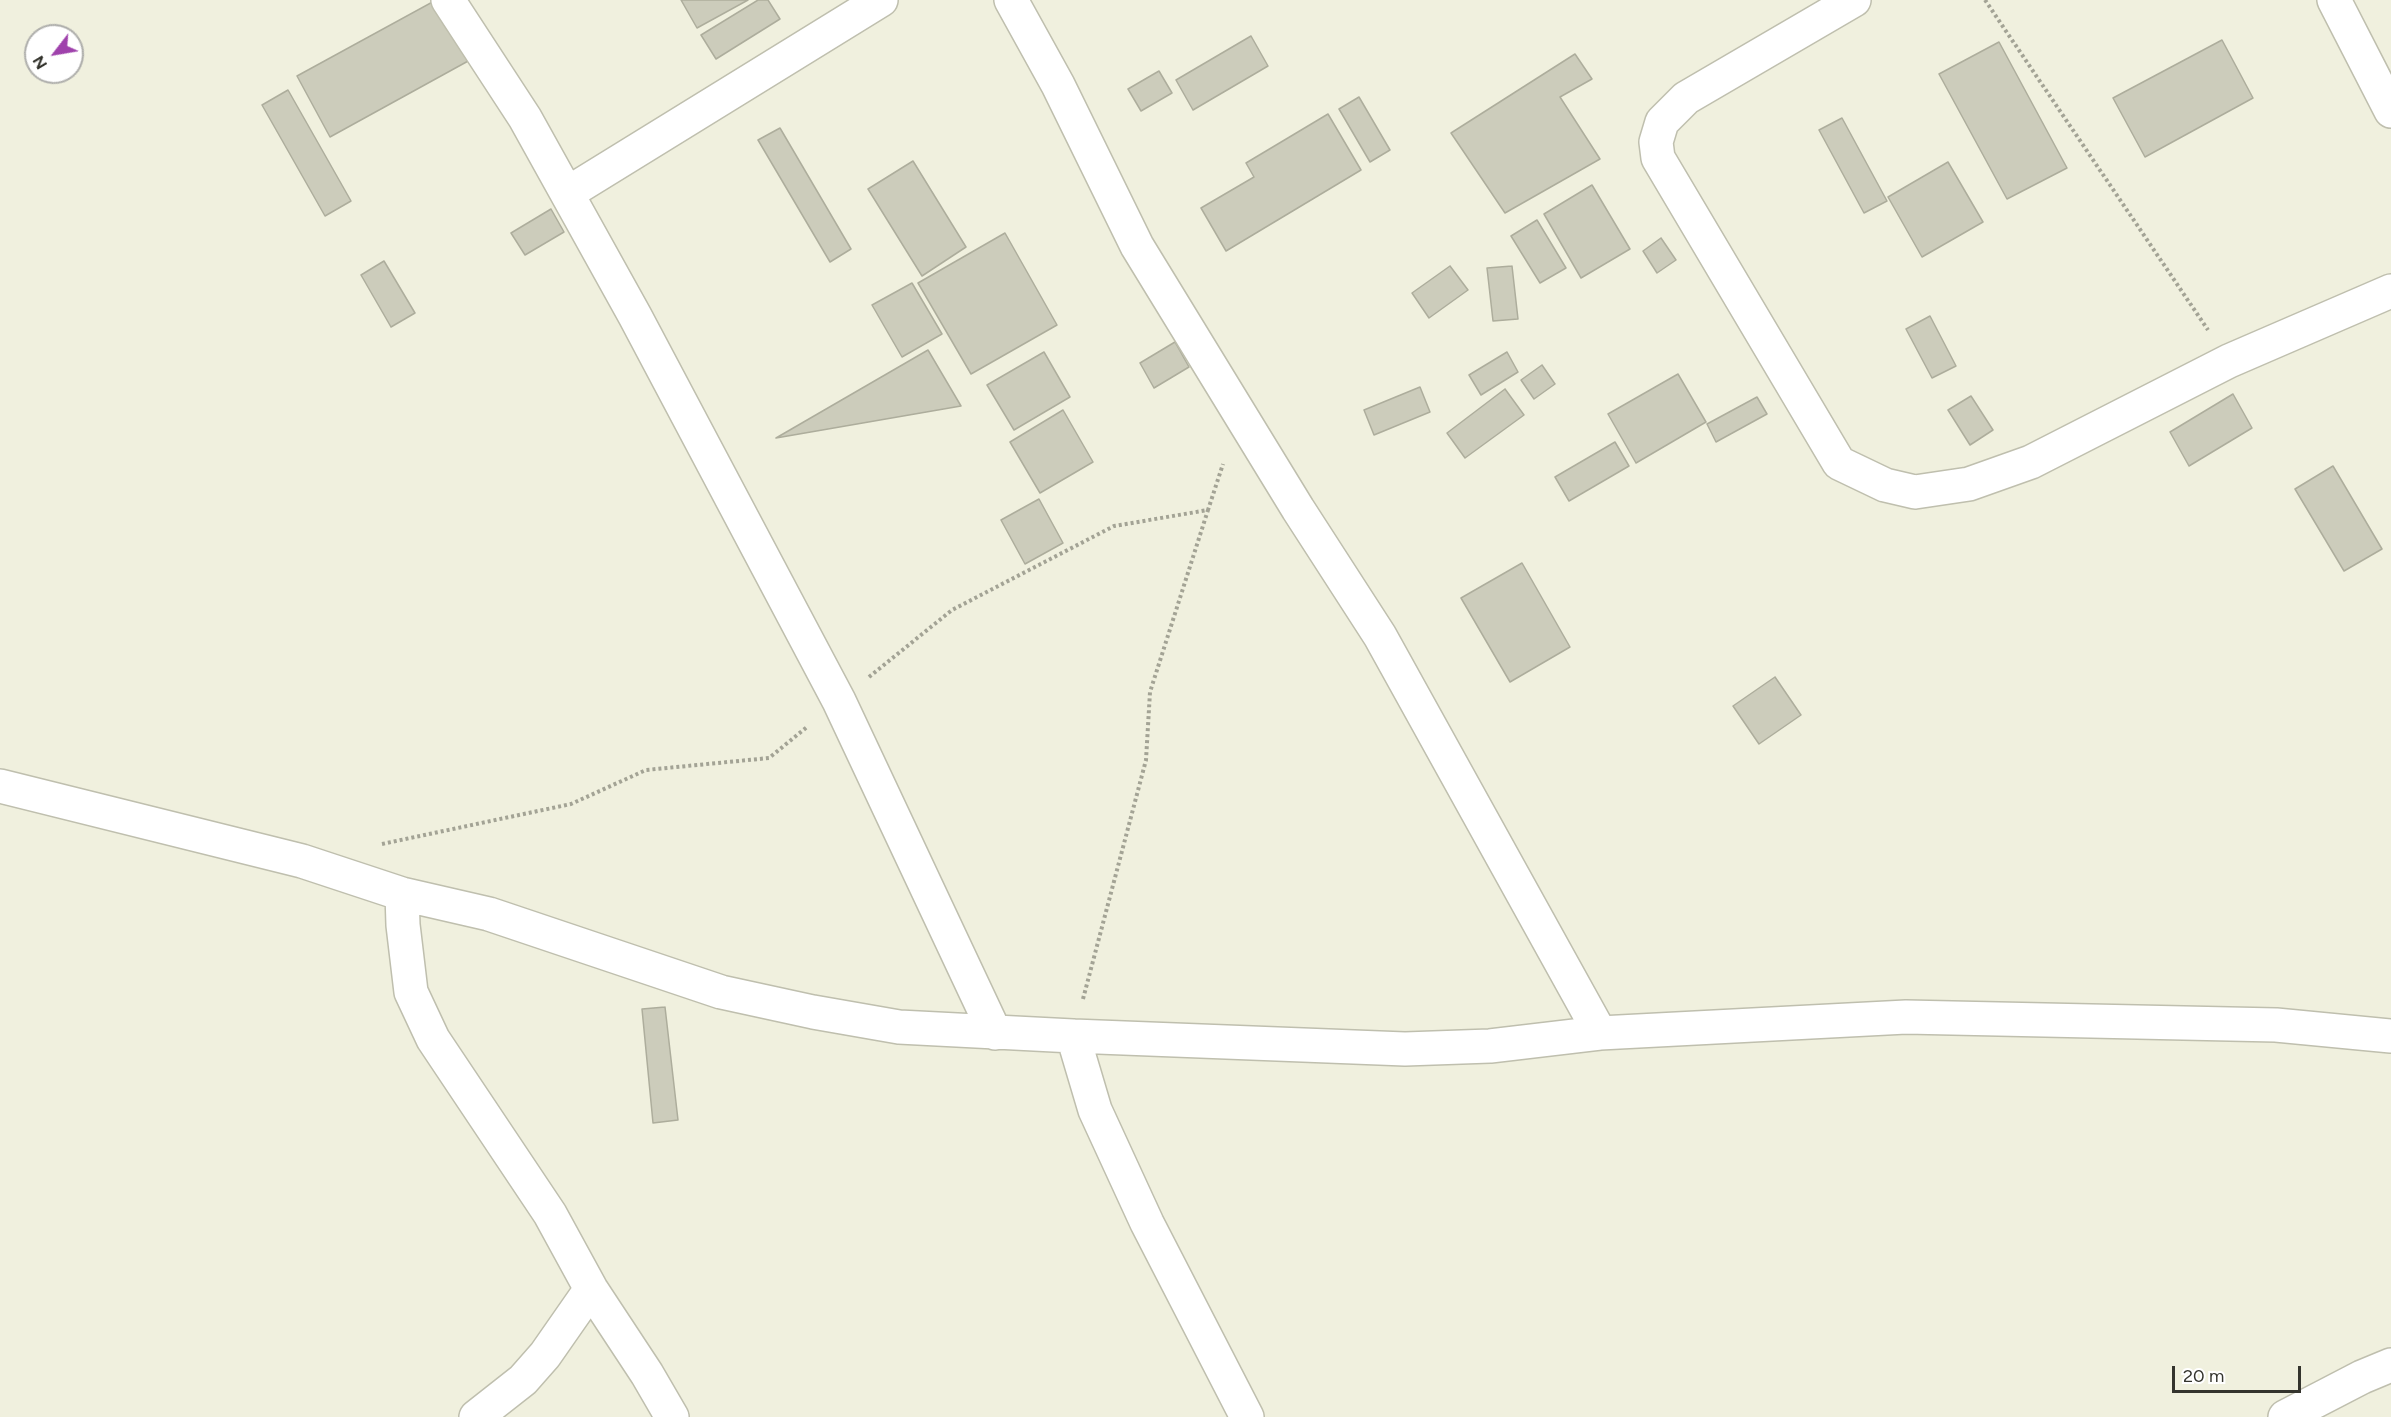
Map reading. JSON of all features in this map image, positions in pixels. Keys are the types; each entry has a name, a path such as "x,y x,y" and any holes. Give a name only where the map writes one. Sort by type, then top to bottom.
{"street":[{"path":"448,0 525,118 568,193 839,701 995,1033"},
{"path":"568,193 881,0"},
{"path":"1011,0 1058,86 1137,246 1298,509 1380,636 1600,1033"},
{"path":"1854,0 1686,98 1662,122 1656,142 1658,158 1839,464 1885,485 1915,492 1969,484 2031,462 2229,361 2391,291"},
{"path":"2334,0 2391,111"},
{"path":"0,786 302,861 402,894 489,914 720,992 899,1027 995,1033 1405,1049 1490,1046 1600,1033 1906,1017 2276,1025 2391,1036"},
{"path":"402,894 403,925 411,992 433,1039 550,1214 591,1289 647,1374 672,1417"},
{"path":"1073,1036 1095,1110 1147,1223 1246,1417"},
{"path":"476,1417 523,1380 544,1355 591,1289"},
{"path":"2285,1417 2362,1377 2391,1365"}],"path":[{"path":"1985,0 2229,361"},
{"path":"1073,1036 1146,760 1150,693 1239,413"},
{"path":"372,846 571,804 646,770 769,758 952,610 1114,526 1208,510"}],"building":[{"path":"436,0 470,60 330,137 297,76"},
{"path":"681,0 748,0 697,28"},
{"path":"758,0 768,0 780,19 716,59 701,35"},
{"path":"1251,36 1268,66 1193,110 1176,80"},
{"path":"2222,40 2253,98 2145,157 2113,98"},
{"path":"1999,42 2067,168 2007,199 1939,74"},
{"path":"1575,54 1592,79 1560,97 1600,159 1505,213 1451,133"},
{"path":"1159,71 1172,93 1141,111 1128,89"},
{"path":"288,90 351,201 325,216 262,105"},
{"path":"1359,97 1390,150 1370,162 1339,109"},
{"path":"1328,114 1361,170 1226,251 1201,208 1254,177 1246,163"},
{"path":"1842,118 1887,201 1864,213 1819,130"},
{"path":"780,128 851,249 830,262 758,140"},
{"path":"913,161 966,247 922,276 868,189"},
{"path":"1948,162 1983,222 1922,257 1888,197"},
{"path":"1592,185 1630,249 1581,278 1544,214"},
{"path":"551,209 564,232 525,255 511,233"},
{"path":"1537,220 1566,268 1540,283 1511,236"},
{"path":"1005,233 1057,325 971,374 918,283"},
{"path":"1661,238 1676,260 1657,273 1643,251"},
{"path":"384,261 415,313 391,327 361,275"},
{"path":"1450,266 1468,290 1429,318 1412,293"},
{"path":"1512,266 1518,319 1493,321 1487,268"},
{"path":"912,283 942,334 902,357 872,305"},
{"path":"1930,316 1956,366 1932,378 1906,329"},
{"path":"1175,342 1189,367 1154,388 1140,363"},
{"path":"928,350 961,406 776,438"},
{"path":"1044,352 1070,397 1014,430 987,385"},
{"path":"1507,352 1518,372 1481,395 1469,375"},
{"path":"1542,365 1555,384 1534,399 1521,380"},
{"path":"1678,374 1706,422 1636,463 1608,414"},
{"path":"1420,387 1430,412 1374,435 1364,410"},
{"path":"1505,389 1524,415 1465,458 1447,433"},
{"path":"2233,394 2252,428 2189,466 2170,432"},
{"path":"1971,396 1993,430 1970,445 1948,410"},
{"path":"1757,397 1767,414 1716,442 1707,424"},
{"path":"1063,410 1093,462 1040,493 1010,442"},
{"path":"1615,442 1629,466 1569,501 1555,477"},
{"path":"2333,466 2382,549 2344,571 2295,489"},
{"path":"1039,499 1063,543 1025,564 1001,520"},
{"path":"1522,563 1570,647 1510,682 1461,598"},
{"path":"1775,677 1801,715 1759,744 1733,706"},
{"path":"665,1007 678,1120 653,1123 642,1009"}]}
